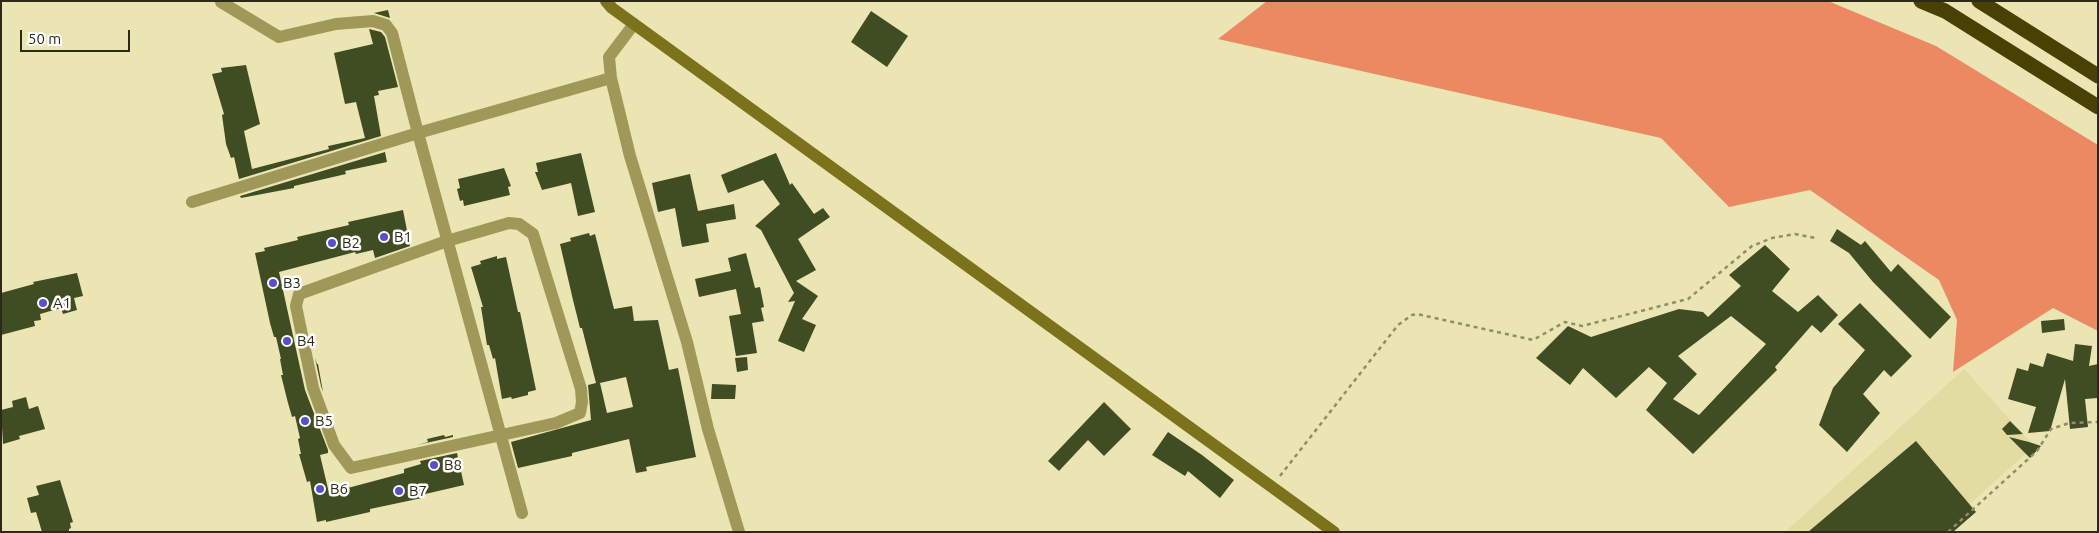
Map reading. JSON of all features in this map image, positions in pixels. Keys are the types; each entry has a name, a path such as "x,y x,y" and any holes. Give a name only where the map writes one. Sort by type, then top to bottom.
{"highway":[{"path":"1921,1 1946,11 2098,107"},
{"path":"1979,1 2098,76"}],"main road":[{"path":"594,1 609,5 1272,485 1334,532"}],"street":[{"path":"221,2 279,37 336,24 373,22 386,25 392,34 522,513"},
{"path":"634,24 609,56 611,78 630,156 687,342 708,430 739,532"},
{"path":"192,202 418,133 611,78"},
{"path":"508,223 519,224 532,234 581,389 582,402 580,413 556,423 351,468 334,445 313,388 296,306 299,294 448,241 508,223"}],"path":[{"path":"1272,485 1398,325 1412,315 1418,314 1534,340 1565,322 1582,326 1688,300 1752,246 1772,238 1795,234 1816,238"},
{"path":"1948,532 2037,451 2051,428 2069,423 2098,422"}],"shaded area":[{"path":"1267,1 1828,1 1936,46 2098,145 2098,331 2053,308 1953,372 1957,320 1939,280 1810,190 1729,207 1661,138 1218,39"},
{"path":"1964,369 2034,446 1939,532 1785,532"}],"building":[{"path":"388,10 390,18 374,13"},
{"path":"871,11 908,36 887,67 851,42"},
{"path":"369,29 381,32 385,37 398,87 378,91 379,95 374,96 381,136 239,179 234,157 231,158 226,144 222,115 224,114 212,74 222,72 221,68 246,65 260,124 244,131 252,169 329,149 328,146 365,138 356,102 345,104 334,53 373,44"},
{"path":"385,152 387,162 345,171 346,174 294,186 294,188 241,198 240,196"},
{"path":"581,153 595,212 578,216 571,183 542,190 535,172 538,172 536,163"},
{"path":"776,153 790,185 792,183 814,214 823,208 830,217 798,239 816,270 796,281 818,296 802,319 816,325 804,352 778,341 795,301 788,302 794,293 761,230 755,226 780,204 763,180 728,193 721,175"},
{"path":"504,168 511,186 508,187 510,195 464,206 463,200 460,201 457,189 460,188 458,179"},
{"path":"690,174 698,211 734,204 736,219 706,224 709,242 682,247 675,208 658,212 652,183"},
{"path":"403,210 410,246 375,258 373,250 356,254 355,252 279,272 305,390 328,450 328,453 320,455 329,493 404,473 404,469 421,464 420,461 457,453 464,485 421,495 422,498 370,509 370,512 326,522 326,520 317,522 310,481 307,482 299,454 301,454 298,439 300,438 295,416 292,417 281,375 283,375 281,359 276,337 274,337 270,323 255,253 265,251 264,248 298,240 297,237 349,225 348,222"},
{"path":"1837,229 1861,245 1865,241 1891,272 1898,264 1951,317 1930,339 1873,282 1849,253 1830,241"},
{"path":"589,233 590,236 595,234 614,309 632,306 634,321 658,320 669,370 678,368 696,457 646,467 647,471 636,473 629,439 572,453 572,456 518,468 511,442 591,420 588,385 596,383 582,328 580,328 560,244 571,241 570,238","holes":["626,377 633,407 607,413 600,383"]},
{"path":"1765,245 1790,269 1772,291 1798,312 1818,295 1838,315 1821,333 1812,325 1775,367 1777,370 1693,454 1646,410 1667,383 1649,367 1616,398 1583,368 1570,385 1536,358 1568,326 1591,337 1679,309 1703,312 1708,317 1741,286 1729,275","holes":["1731,316 1766,344 1699,415 1673,399 1697,374 1678,356"]},
{"path":"746,253 755,288 760,287 764,307 761,308 764,321 752,323 757,353 736,356 729,316 741,314 736,289 699,297 695,279 731,271 728,258"},
{"path":"497,256 497,259 506,257 518,312 520,312 536,390 528,392 528,395 512,399 511,397 502,399 495,358 493,359 489,345 487,345 481,307 483,307 471,267 481,264 480,261"},
{"name":"A1","path":"77,273 83,296 74,298 77,310 63,314 61,308 40,314 41,320 34,321 35,326 1,335 1,293 34,284 33,282"},
{"path":"1860,303 1912,356 1891,377 1884,370 1863,394 1880,413 1847,452 1819,425 1833,388 1865,350 1838,324"},
{"path":"2064,319 2065,330 2042,333 2041,321"},
{"path":"2075,344 2092,346 2089,366 2098,364 2098,398 2085,399 2088,427 2070,429 2065,379 2050,431 2028,433 2036,407 2008,399 2017,368 2028,371 2030,363 2043,367 2047,353 2073,361"},
{"path":"747,357 748,370 737,372 735,358"},
{"path":"315,358 318,364 323,392 321,386"},
{"path":"712,384 736,385 735,399 711,399"},
{"path":"26,397 29,409 38,406 45,429 19,436 20,439 3,444 1,410 13,407 12,401"},
{"path":"1104,402 1131,429 1104,456 1088,440 1059,471 1048,461"},
{"path":"2010,421 2023,434 2007,435 2002,429"},
{"path":"1168,432 1234,480 1220,498 1188,471 1185,476 1152,455"},
{"path":"444,435 445,437 453,435 453,437 417,445 428,442 427,439"},
{"path":"2009,437 2029,442 2041,446 2030,458"},
{"path":"1916,441 1976,512 1953,532 1808,532"},
{"path":"60,480 73,522 70,523 71,528 69,532 42,532 36,512 31,513 27,498 39,495 36,486"}],"place":[{"name":"B1","path":"384,237"},
{"name":"B2","path":"332,243"},
{"name":"B3","path":"273,283"},
{"name":"A1","path":"43,303"},
{"name":"B4","path":"287,341"},
{"name":"B5","path":"305,421"},
{"name":"B8","path":"434,465"},
{"name":"B6","path":"320,489"},
{"name":"B7","path":"399,491"}]}
